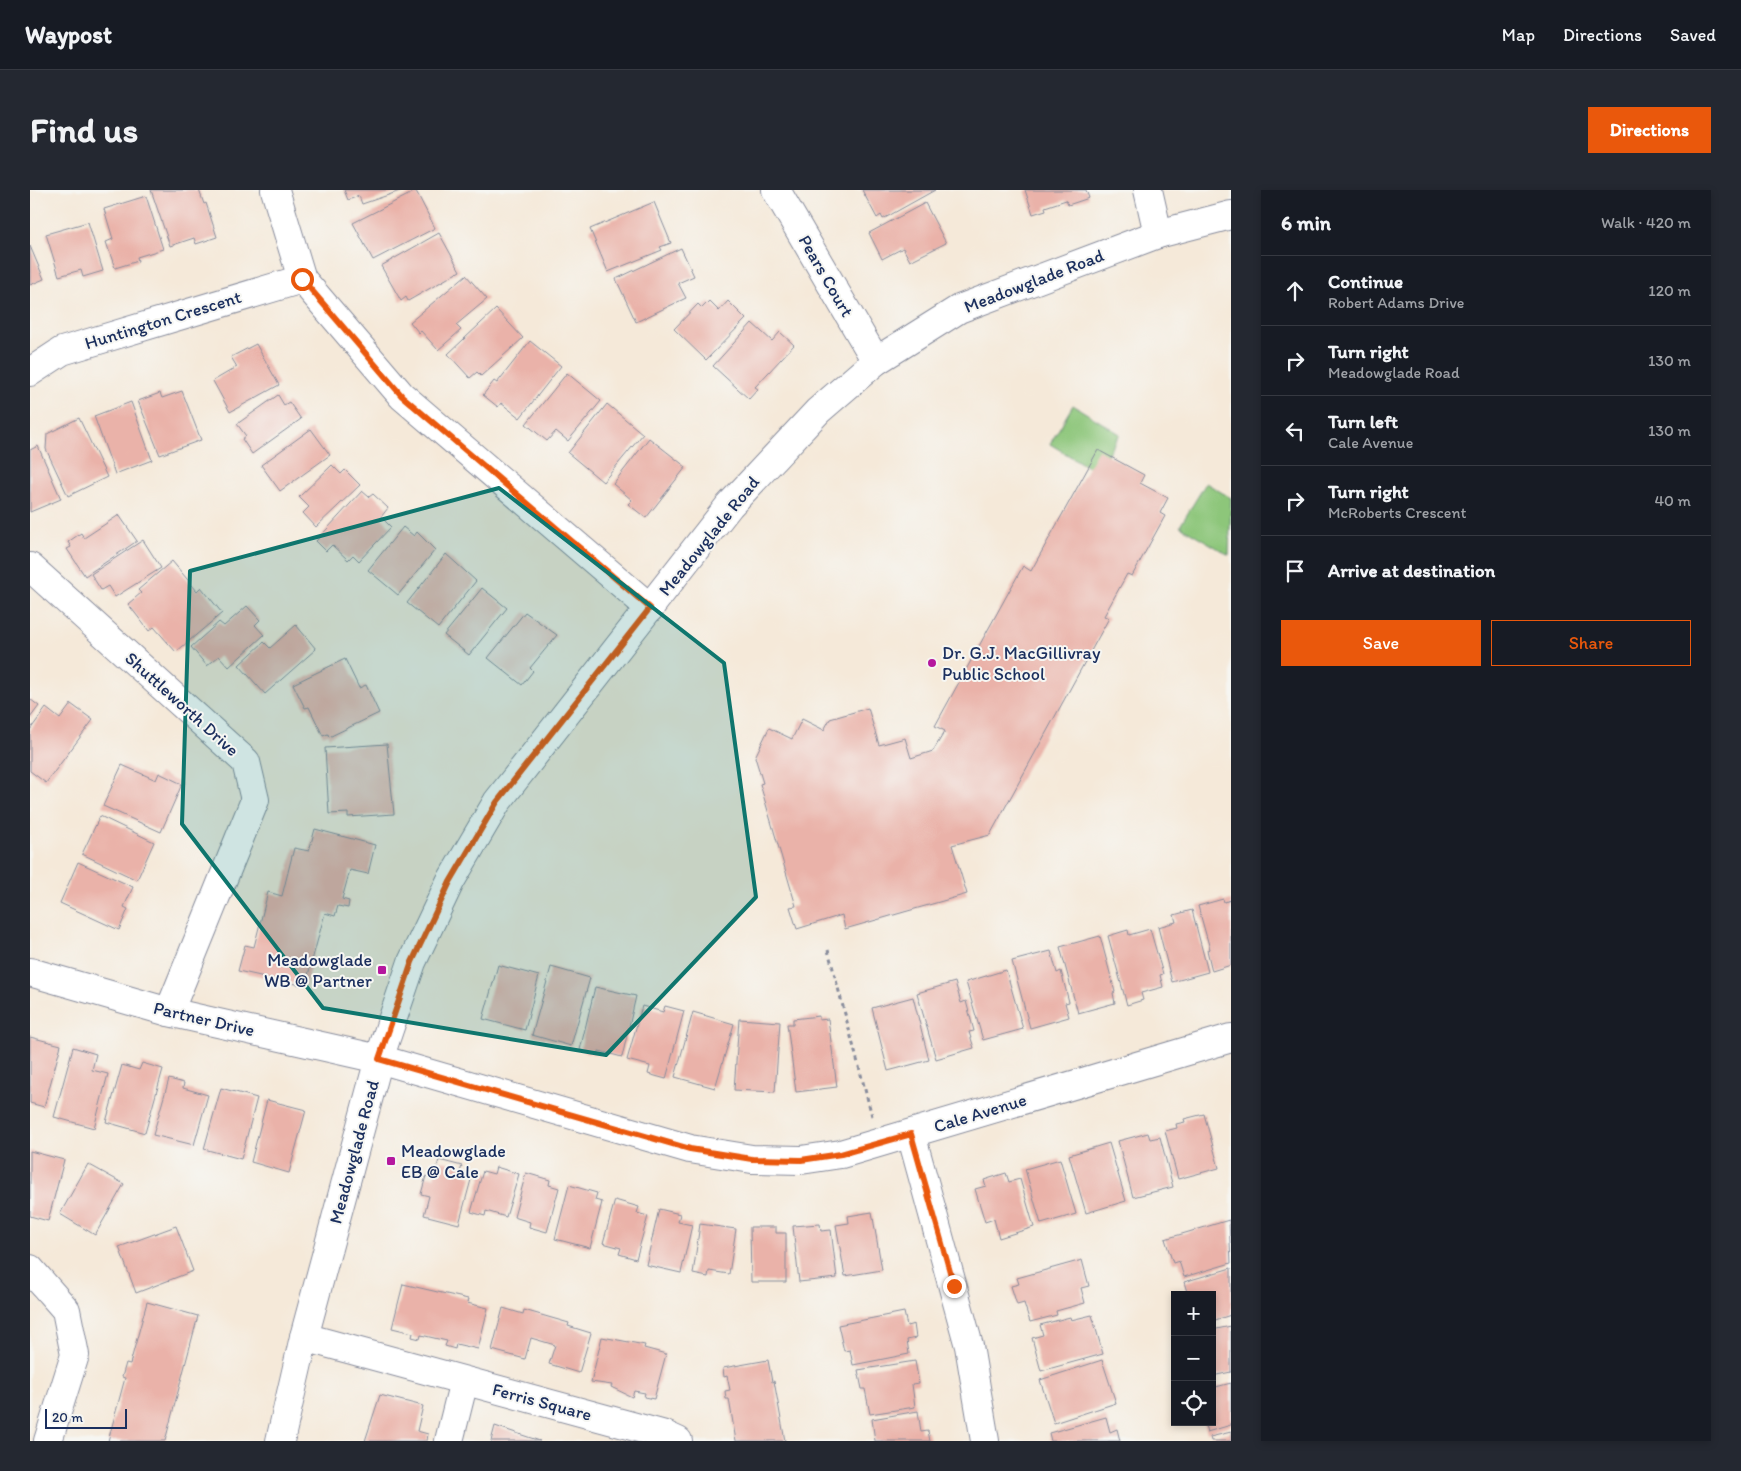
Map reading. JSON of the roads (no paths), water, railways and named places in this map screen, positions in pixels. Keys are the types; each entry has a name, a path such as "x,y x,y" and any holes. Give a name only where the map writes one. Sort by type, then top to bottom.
{"street":[{"path":"275,190 302,279 402,396 650,608"},
{"name":"Pears Court","path":"776,190 876,361"},
{"path":"1148,190 1158,234"},
{"name":"Meadowglade Road","path":"280,1441 304,1337 379,1059 412,962 450,882 493,810 729,506 818,411 876,361 959,309 1158,234 1231,215"},
{"name":"Huntington Crescent","path":"30,372 62,351 302,279"},
{"name":"Shuttleworth Drive","path":"30,567 246,762 255,800 169,1012"},
{"name":"Partner Drive","path":"30,972 169,1012 379,1059"},
{"name":"Cale Avenue","path":"379,1059 690,1149 752,1159 801,1160 841,1154 1231,1038"},
{"path":"911,1134 969,1346 985,1441"},
{"path":"30,1269 66,1310 75,1355 48,1441"},
{"name":"Ferris Square","path":"304,1337 665,1435 678,1441"},
{"path":"449,1441 464,1381"}],"place":[{"name":"Dr. G.J. MacGillivray Public School","path":"932,663"},
{"name":"Meadowglade WB @ Partner","path":"382,970"},
{"name":"Meadowglade EB @ Cale","path":"391,1161"}]}
